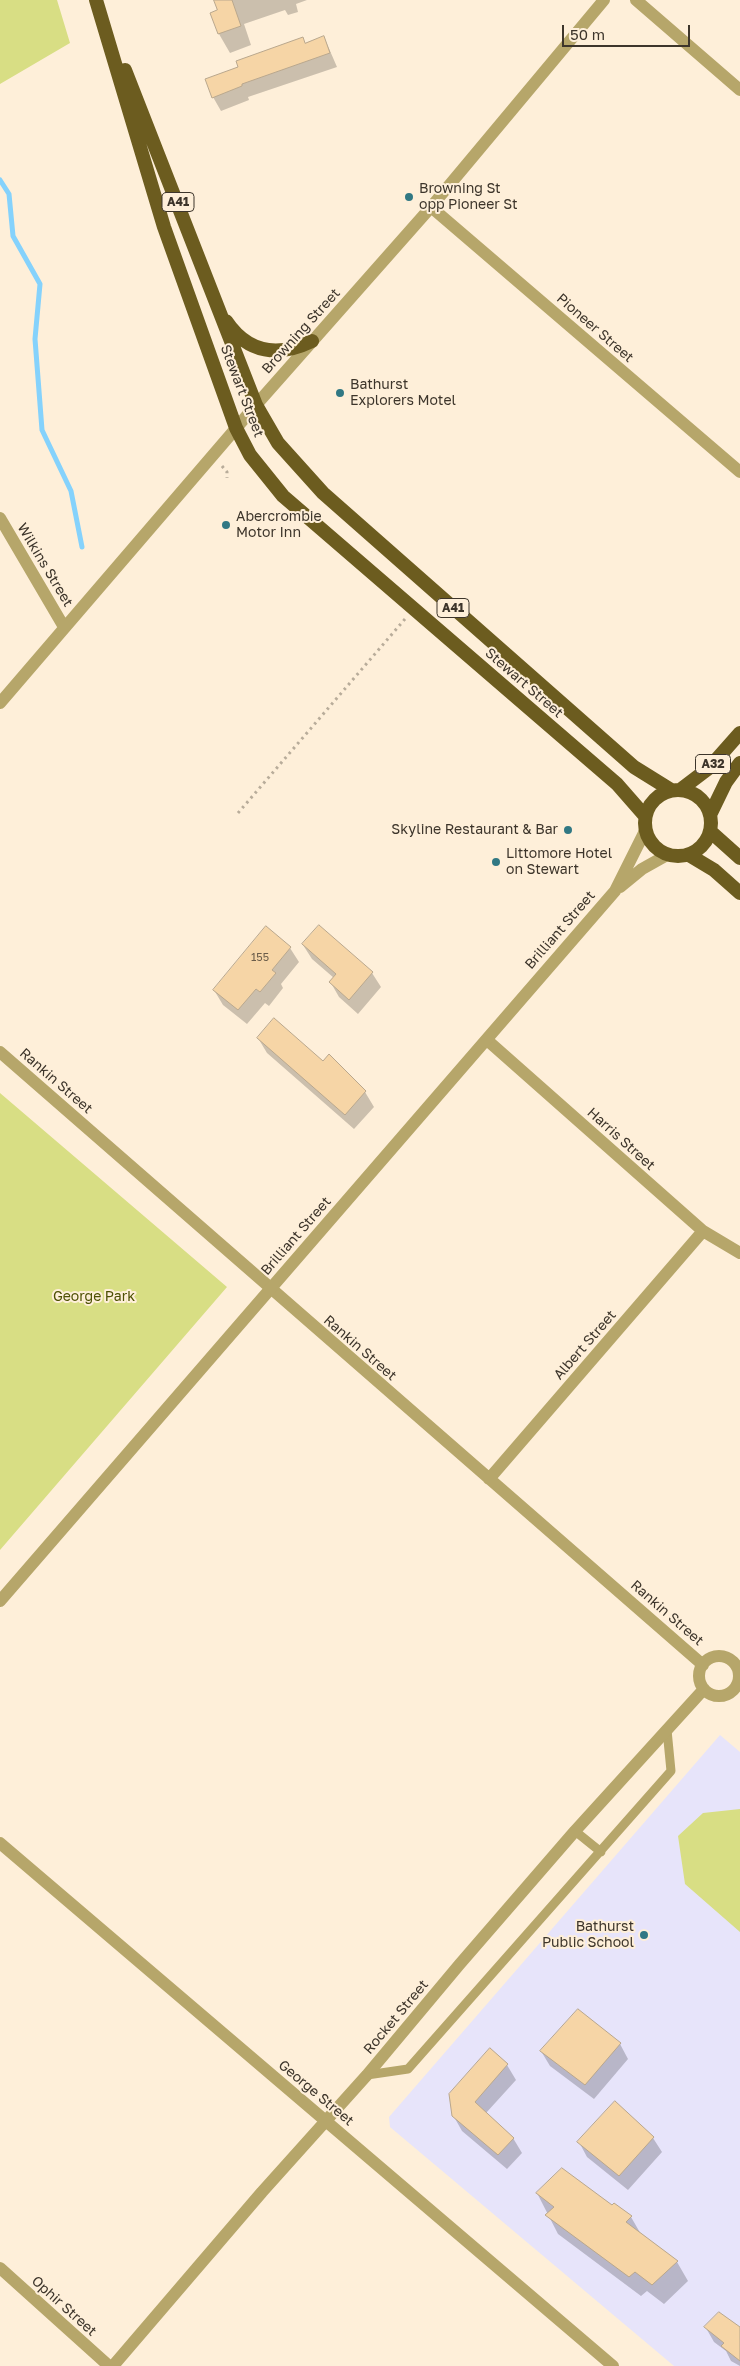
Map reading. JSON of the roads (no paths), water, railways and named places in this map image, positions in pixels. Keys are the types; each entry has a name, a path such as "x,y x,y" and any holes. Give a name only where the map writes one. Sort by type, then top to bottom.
{"highway":[{"name":"Stewart Street","path":"96,0 185,220 214,302 256,405 278,443 323,493 634,767 676,790"},
{"name":"Stewart Street","path":"96,0 164,227 236,428 250,455 283,496 617,784 645,816"},
{"path":"214,302 228,324 240,338 255,347 271,351 285,351 312,341"},
{"name":"A32","path":"645,816 653,800 676,790 709,768 740,733"},
{"name":"A32","path":"710,815 726,782 740,763"},
{"name":"A32","path":"676,790 699,797 710,815 711,832"},
{"path":"645,816 646,831 652,843 667,855 689,855 714,870 740,893"},
{"path":"689,855 703,846 711,832 740,858"}],"street":[{"name":"Browning Street","path":"0,702 256,405 431,207 604,0"},
{"path":"636,0 740,90"},
{"name":"Pioneer Street","path":"431,207 740,472"},
{"name":"Wilkins Street","path":"0,518 64,627"},
{"name":"Brilliant Street","path":"0,1601 614,891 646,831"},
{"name":"Brilliant Street","path":"614,891 642,870 667,855"},
{"name":"Harris Street","path":"487,1040 703,1231 740,1253"},
{"name":"Rankin Street","path":"0,1052 703,1665"},
{"name":"Albert Street","path":"489,1479 703,1231"},
{"path":"721,1657 736,1658 738,1672 737,1691 719,1696 708,1693 704,1689 699,1677 703,1665 708,1660 721,1657"},
{"name":"Rocket Street","path":"113,2366 367,2075 459,1965 704,1689"},
{"name":"George Street","path":"0,1843 325,2122 614,2366"},
{"name":"Ophir Street","path":"0,2268 109,2366"}],"lane":[{"path":"367,2075 408,2069 602,1852 671,1771 667,1730"},
{"path":"576,1831 602,1852"}],"waterway":[{"path":"0,180 9,194 13,236 40,284 35,339 42,430 71,491 82,547"}],"place":[{"name":"Browning St opp Pioneer St","path":"409,197"},
{"name":"Bathurst Explorers Motel","path":"340,393"},
{"name":"Abercrombie Motor Inn","path":"226,525"},
{"name":"Skyline Restaurant & Bar","path":"568,830"},
{"name":"Littomore Hotel on Stewart","path":"496,862"},
{"name":"Bathurst Public School","path":"644,1935"}],"park label":[{"name":"George Park","path":"94,1297"}]}
